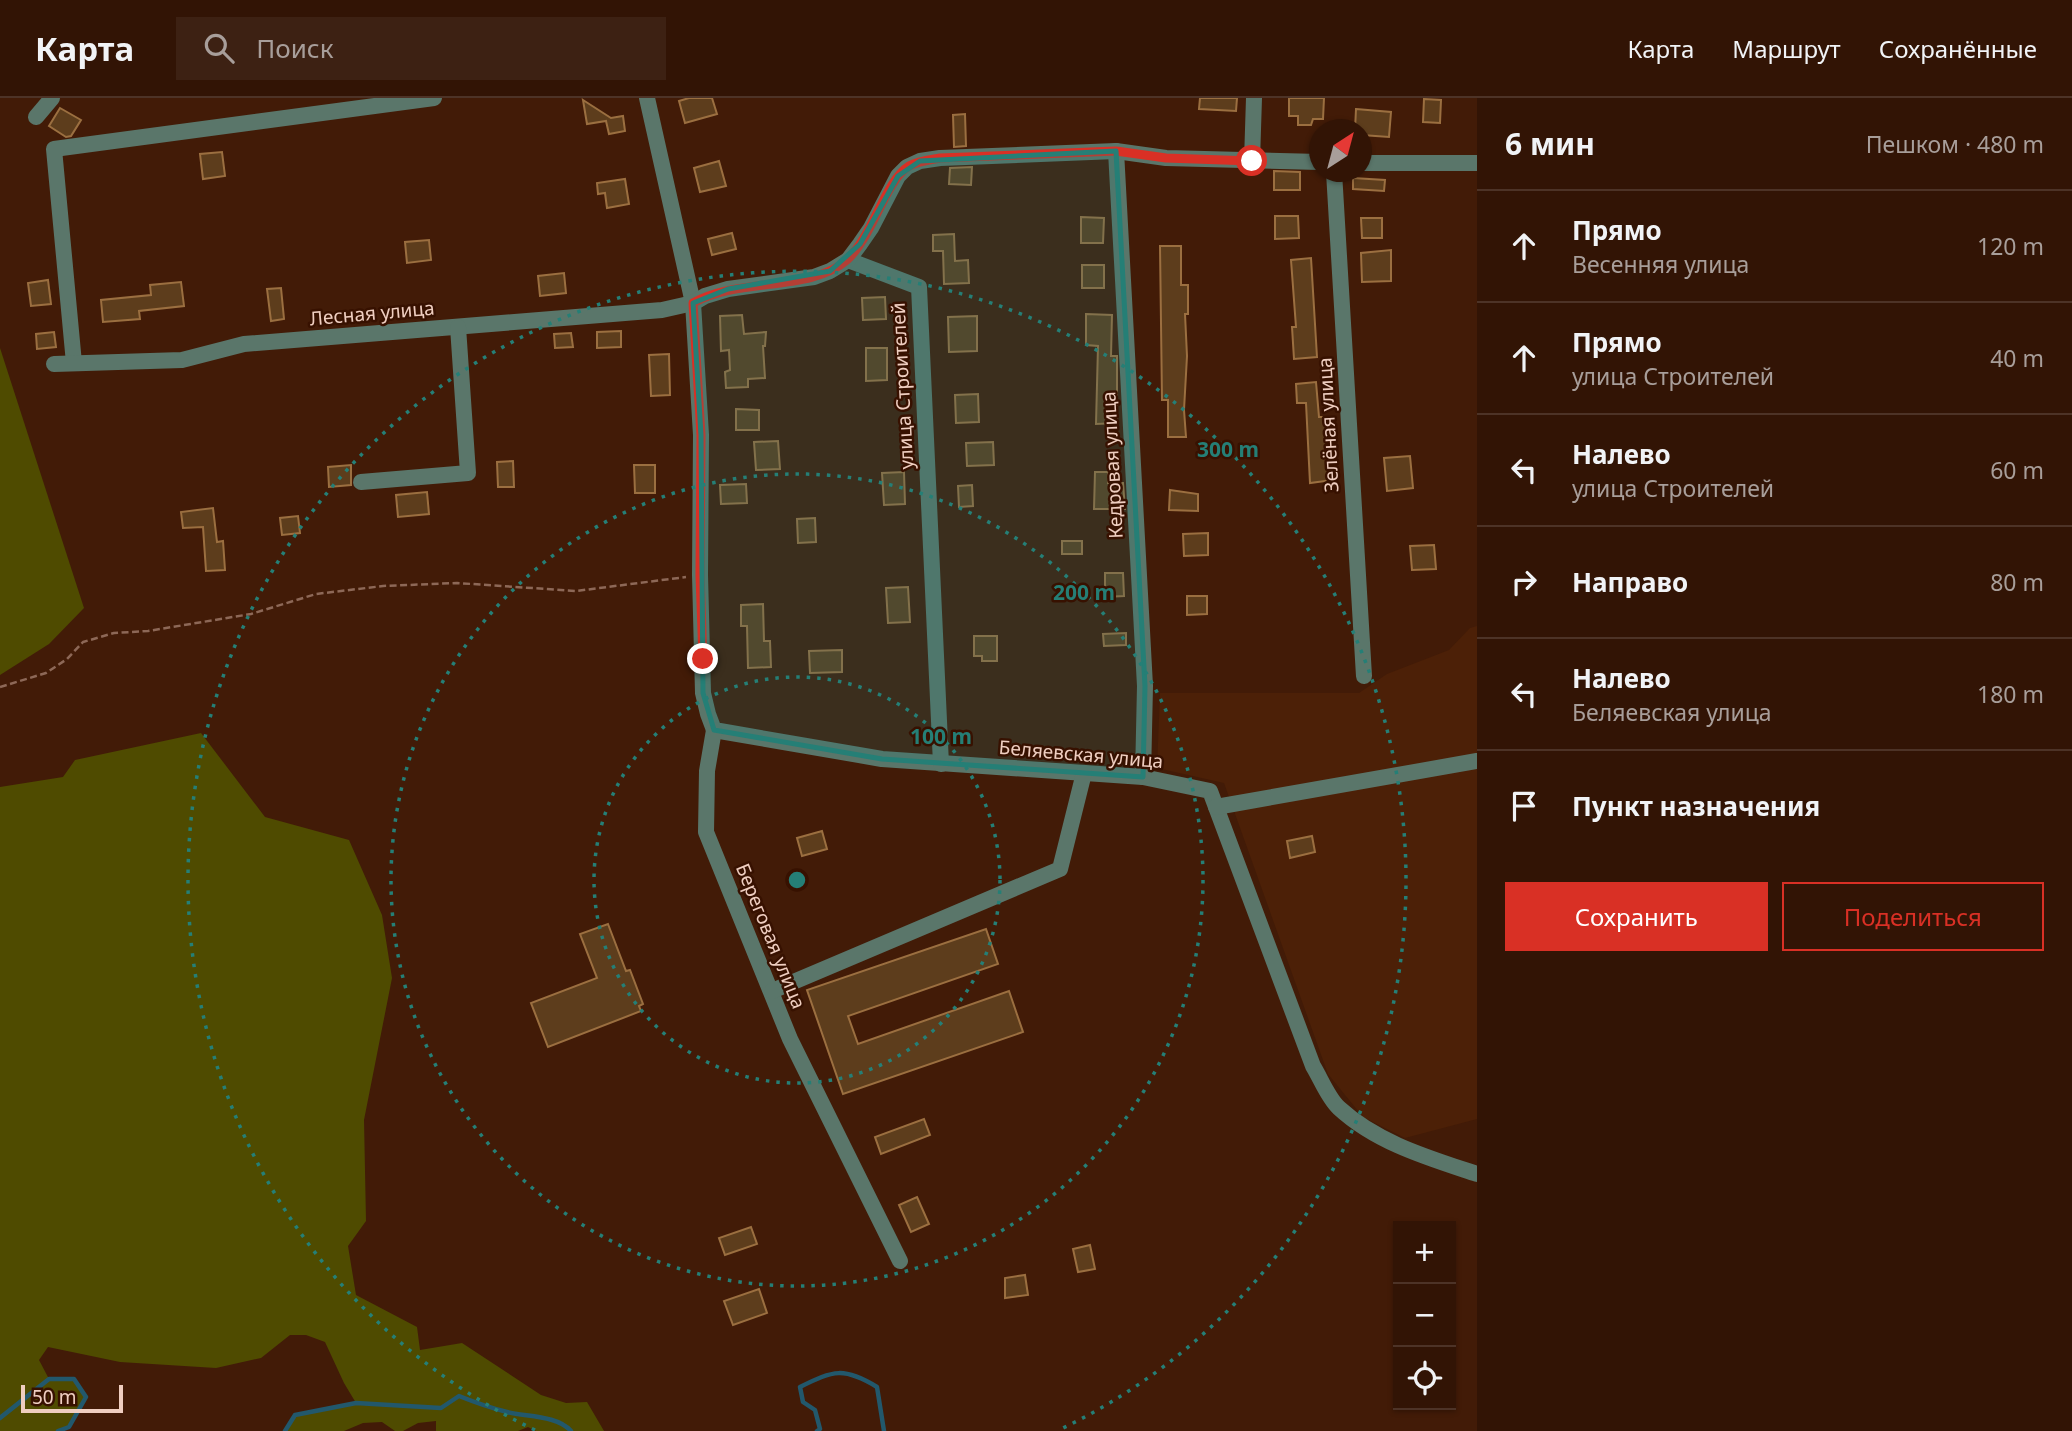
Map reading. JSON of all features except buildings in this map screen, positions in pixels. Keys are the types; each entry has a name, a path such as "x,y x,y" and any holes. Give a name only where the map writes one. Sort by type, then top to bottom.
{"street":[{"path":"36,117 52,98"},
{"path":"74,363 54,149 434,98"},
{"path":"647,98 692,296 701,435 700,575 704,693 714,730"},
{"path":"1252,161 1254,98"},
{"path":"848,260 871,228 891,186 907,167 920,161 1116,151 1166,158 1309,162"},
{"name":"Кедровая улица","path":"1116,151 1145,686 1143,777"},
{"path":"1372,163 1477,163"},
{"name":"Зелёная улица","path":"1335,182 1364,676"},
{"name":"Лесная улица","path":"54,364 182,360 244,344 662,310 692,296 814,277 831,271 848,260"},
{"name":"улица Строителей","path":"848,260 919,287 941,764"},
{"path":"361,482 468,473 458,327"},
{"name":"Беляевская улица","path":"714,730 882,759 1143,777 1210,791 1313,1066 1337,1107 1378,1136 1427,1158 1477,1174"},
{"name":"Береговая улица","path":"714,730 704,805 706,832 790,1039 900,1261"},
{"path":"1216,807 1477,761"},
{"path":"772,990 1060,869 1084,773"}],"path":[{"path":"0,687 46,673 67,659 83,642 114,633 148,631 251,614 316,594 383,586 457,583 576,591 700,575"}],"highlighted area":[{"path":"1116,151 1145,686 1143,777 882,759 714,730 703,693 701,435 693,303 728,289 830,271 860,244 898,176 920,161"}],"shaded area":[{"path":"0,348 84,608 49,644 0,675"},
{"path":"1477,626 1477,1119 1405,1138 1363,1117 1328,1074 1224,783 1157,768 1160,693 1359,693 1387,674 1449,650 1470,628"},
{"path":"201,733 265,817 349,840 382,915 392,978 364,1120 366,1221 348,1246 356,1295 417,1327 420,1350 462,1343 541,1395 566,1403 587,1402 604,1431 536,1431 528,1427 518,1431 436,1431 436,1421 418,1423 403,1431 395,1431 382,1422 363,1423 344,1431 285,1431 295,1415 356,1403 325,1342 306,1335 290,1335 261,1358 216,1368 120,1362 48,1347 39,1360 49,1379 74,1379 86,1397 69,1427 58,1431 0,1431 0,787 63,777 75,760"}],"waterway":[{"path":"817,1431 820,1429 815,1410 803,1402 800,1387 839,1373 856,1376 877,1387 884,1431"},
{"path":"0,1418 49,1379 74,1379 86,1397 69,1427 58,1431"},
{"path":"285,1431 295,1415 356,1403 441,1408 459,1396 507,1412 550,1419 571,1431"}],"route":[{"path":"703,659 700,575 701,435 693,303 728,289 798,280 831,271 848,260 860,244 898,176 907,167 920,161 1116,151 1166,158 1252,161"}]}
